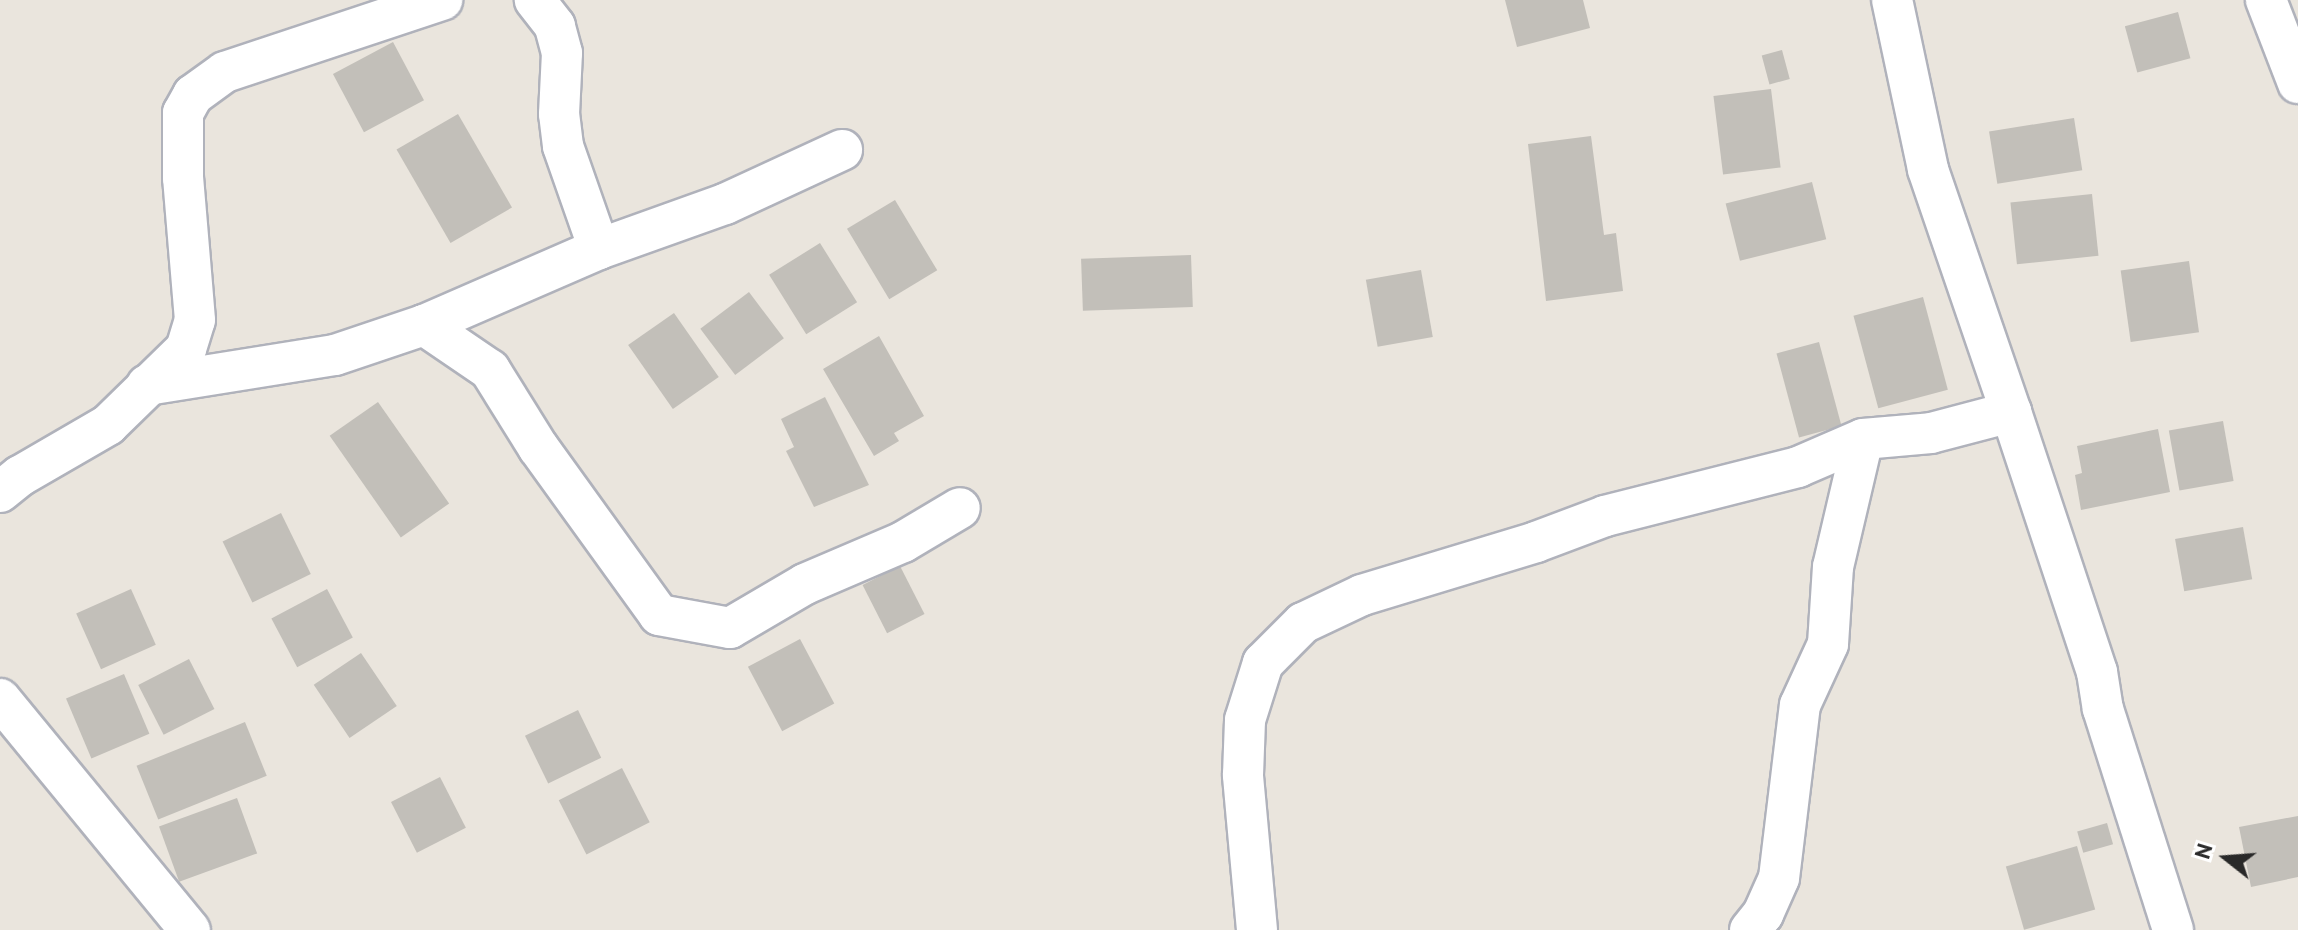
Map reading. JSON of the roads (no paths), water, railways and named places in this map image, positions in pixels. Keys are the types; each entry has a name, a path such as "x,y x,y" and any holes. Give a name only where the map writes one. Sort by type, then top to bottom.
{"street":[{"path":"0,492 20,476 108,425 186,349 195,320 183,178 183,113 193,95 225,72 442,0"},
{"path":"535,0 555,26 562,53 559,114 563,146 599,249"},
{"path":"1892,0 1928,169 2097,672 2103,709 2173,930"},
{"path":"2266,0 2298,83"},
{"path":"147,385 335,355 424,325 599,249 725,204 842,150"},
{"path":"424,325 490,370 538,447 659,615 730,628 805,584 903,542 960,508"},
{"path":"1257,930 1243,775 1245,720 1263,663 1303,623 1362,595 1536,542 1605,516 1798,467 1863,439 1931,433 2011,412"},
{"path":"1750,930 1763,914 1779,878 1800,705 1828,644 1833,567 1863,439"},
{"path":"0,699 190,930"}]}
